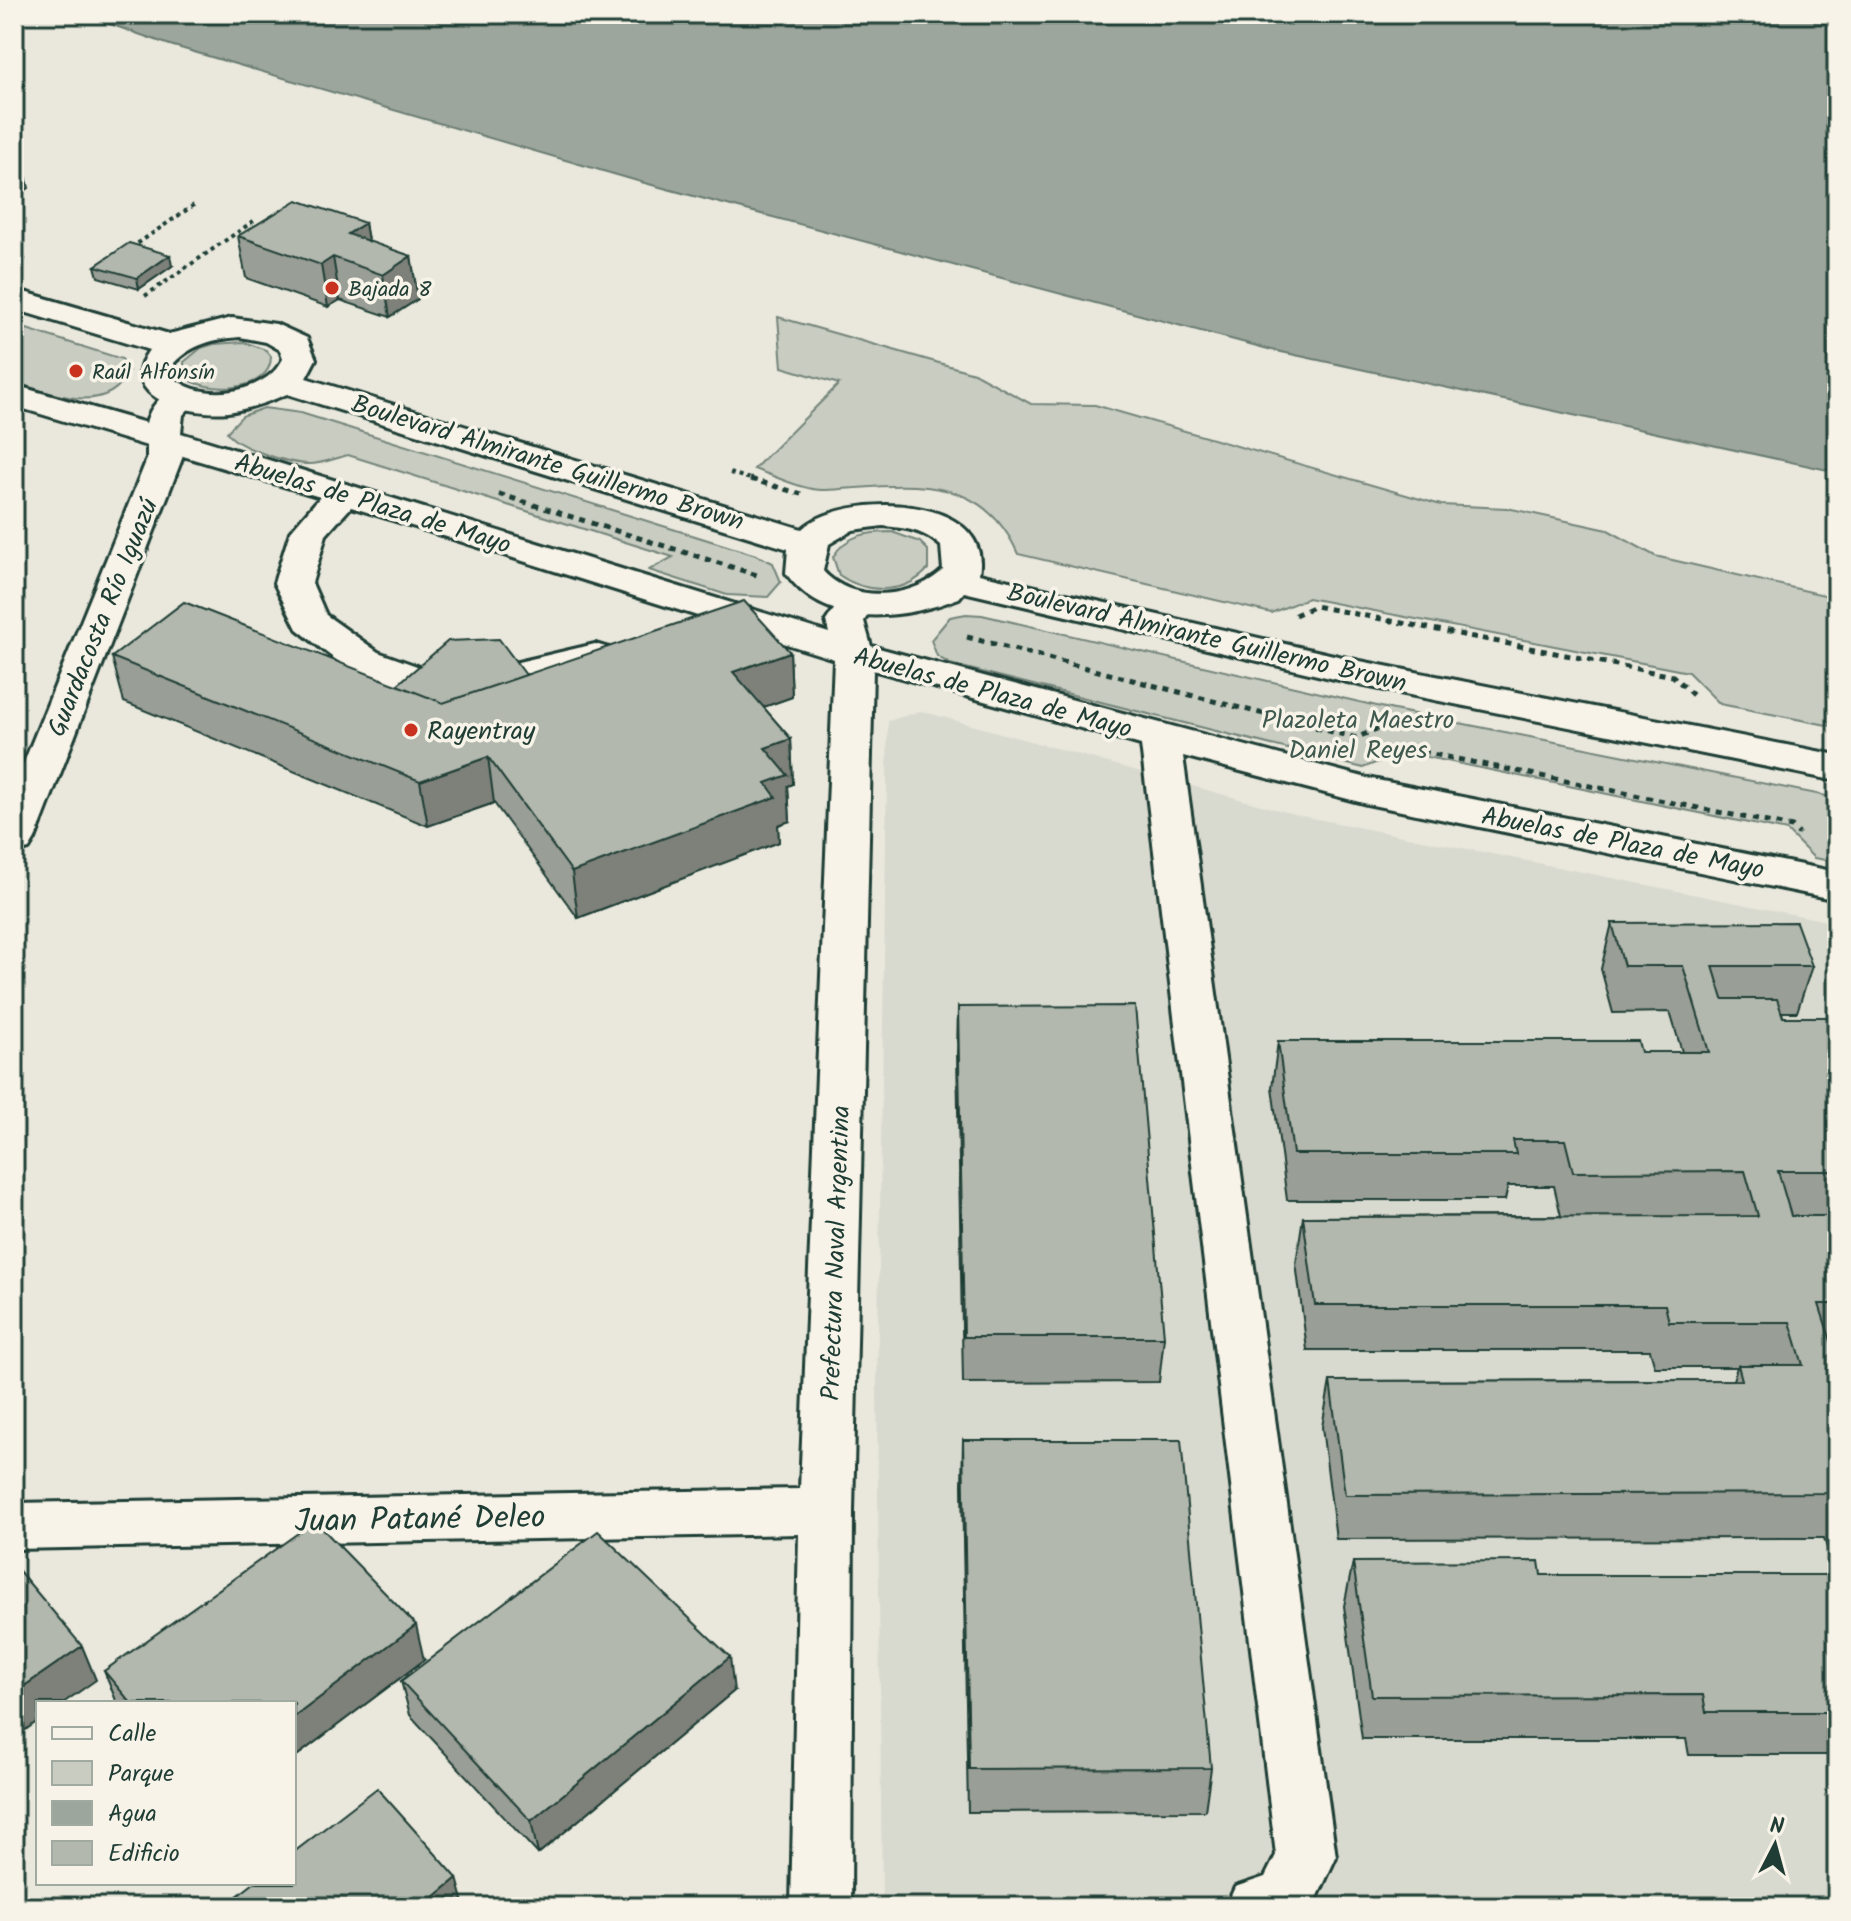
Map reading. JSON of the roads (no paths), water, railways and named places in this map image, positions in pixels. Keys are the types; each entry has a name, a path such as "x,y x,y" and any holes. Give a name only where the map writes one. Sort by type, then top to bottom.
{"street":[{"path":"14,299 172,346"},
{"path":"251,328 280,334 294,342 300,353 299,365 285,382 256,397 206,403 166,391 156,381 155,368 172,346 217,329 251,328"},
{"name":"Boulevard Almirante Guillermo Brown","path":"285,382 811,544"},
{"path":"14,395 165,438"},
{"name":"Guardacosta Río Iguazú","path":"14,839 165,459 161,422 166,409 182,398"},
{"name":"Abuelas de Plaza de Mayo","path":"165,438 344,493 748,605 854,653 1160,737 1367,791 1837,886"},
{"path":"344,493 308,532 293,583 310,621 364,660 423,682 475,684 624,649"},
{"path":"858,517 907,517 930,523 947,533 959,546 962,561 954,579 945,589 926,599 901,605 856,604 825,593 810,580 804,565 811,544 836,524 858,517"},
{"name":"Boulevard Almirante Guillermo Brown","path":"954,579 1360,673 1837,768"},
{"name":"Prefectura Naval Argentina","path":"821,1907 826,1511 854,653 845,621 856,604"},
{"path":"682,634 748,605"},
{"path":"1160,737 1306,1857 1284,1902 1256,1907"},
{"name":"Juan Patané Deleo","path":"14,1526 826,1511"}],"water":[{"path":"81,14 1837,14 1837,472 1272,350 641,182 170,45"}],"place":[{"name":"Bajada 8","path":"332,288"},
{"name":"Raúl Alfonsín","path":"76,371"},
{"name":"Rayentray","path":"411,730"}],"park label":[{"name":"Plazoleta Maestro Daniel Reyes","path":"1358,734"}]}
